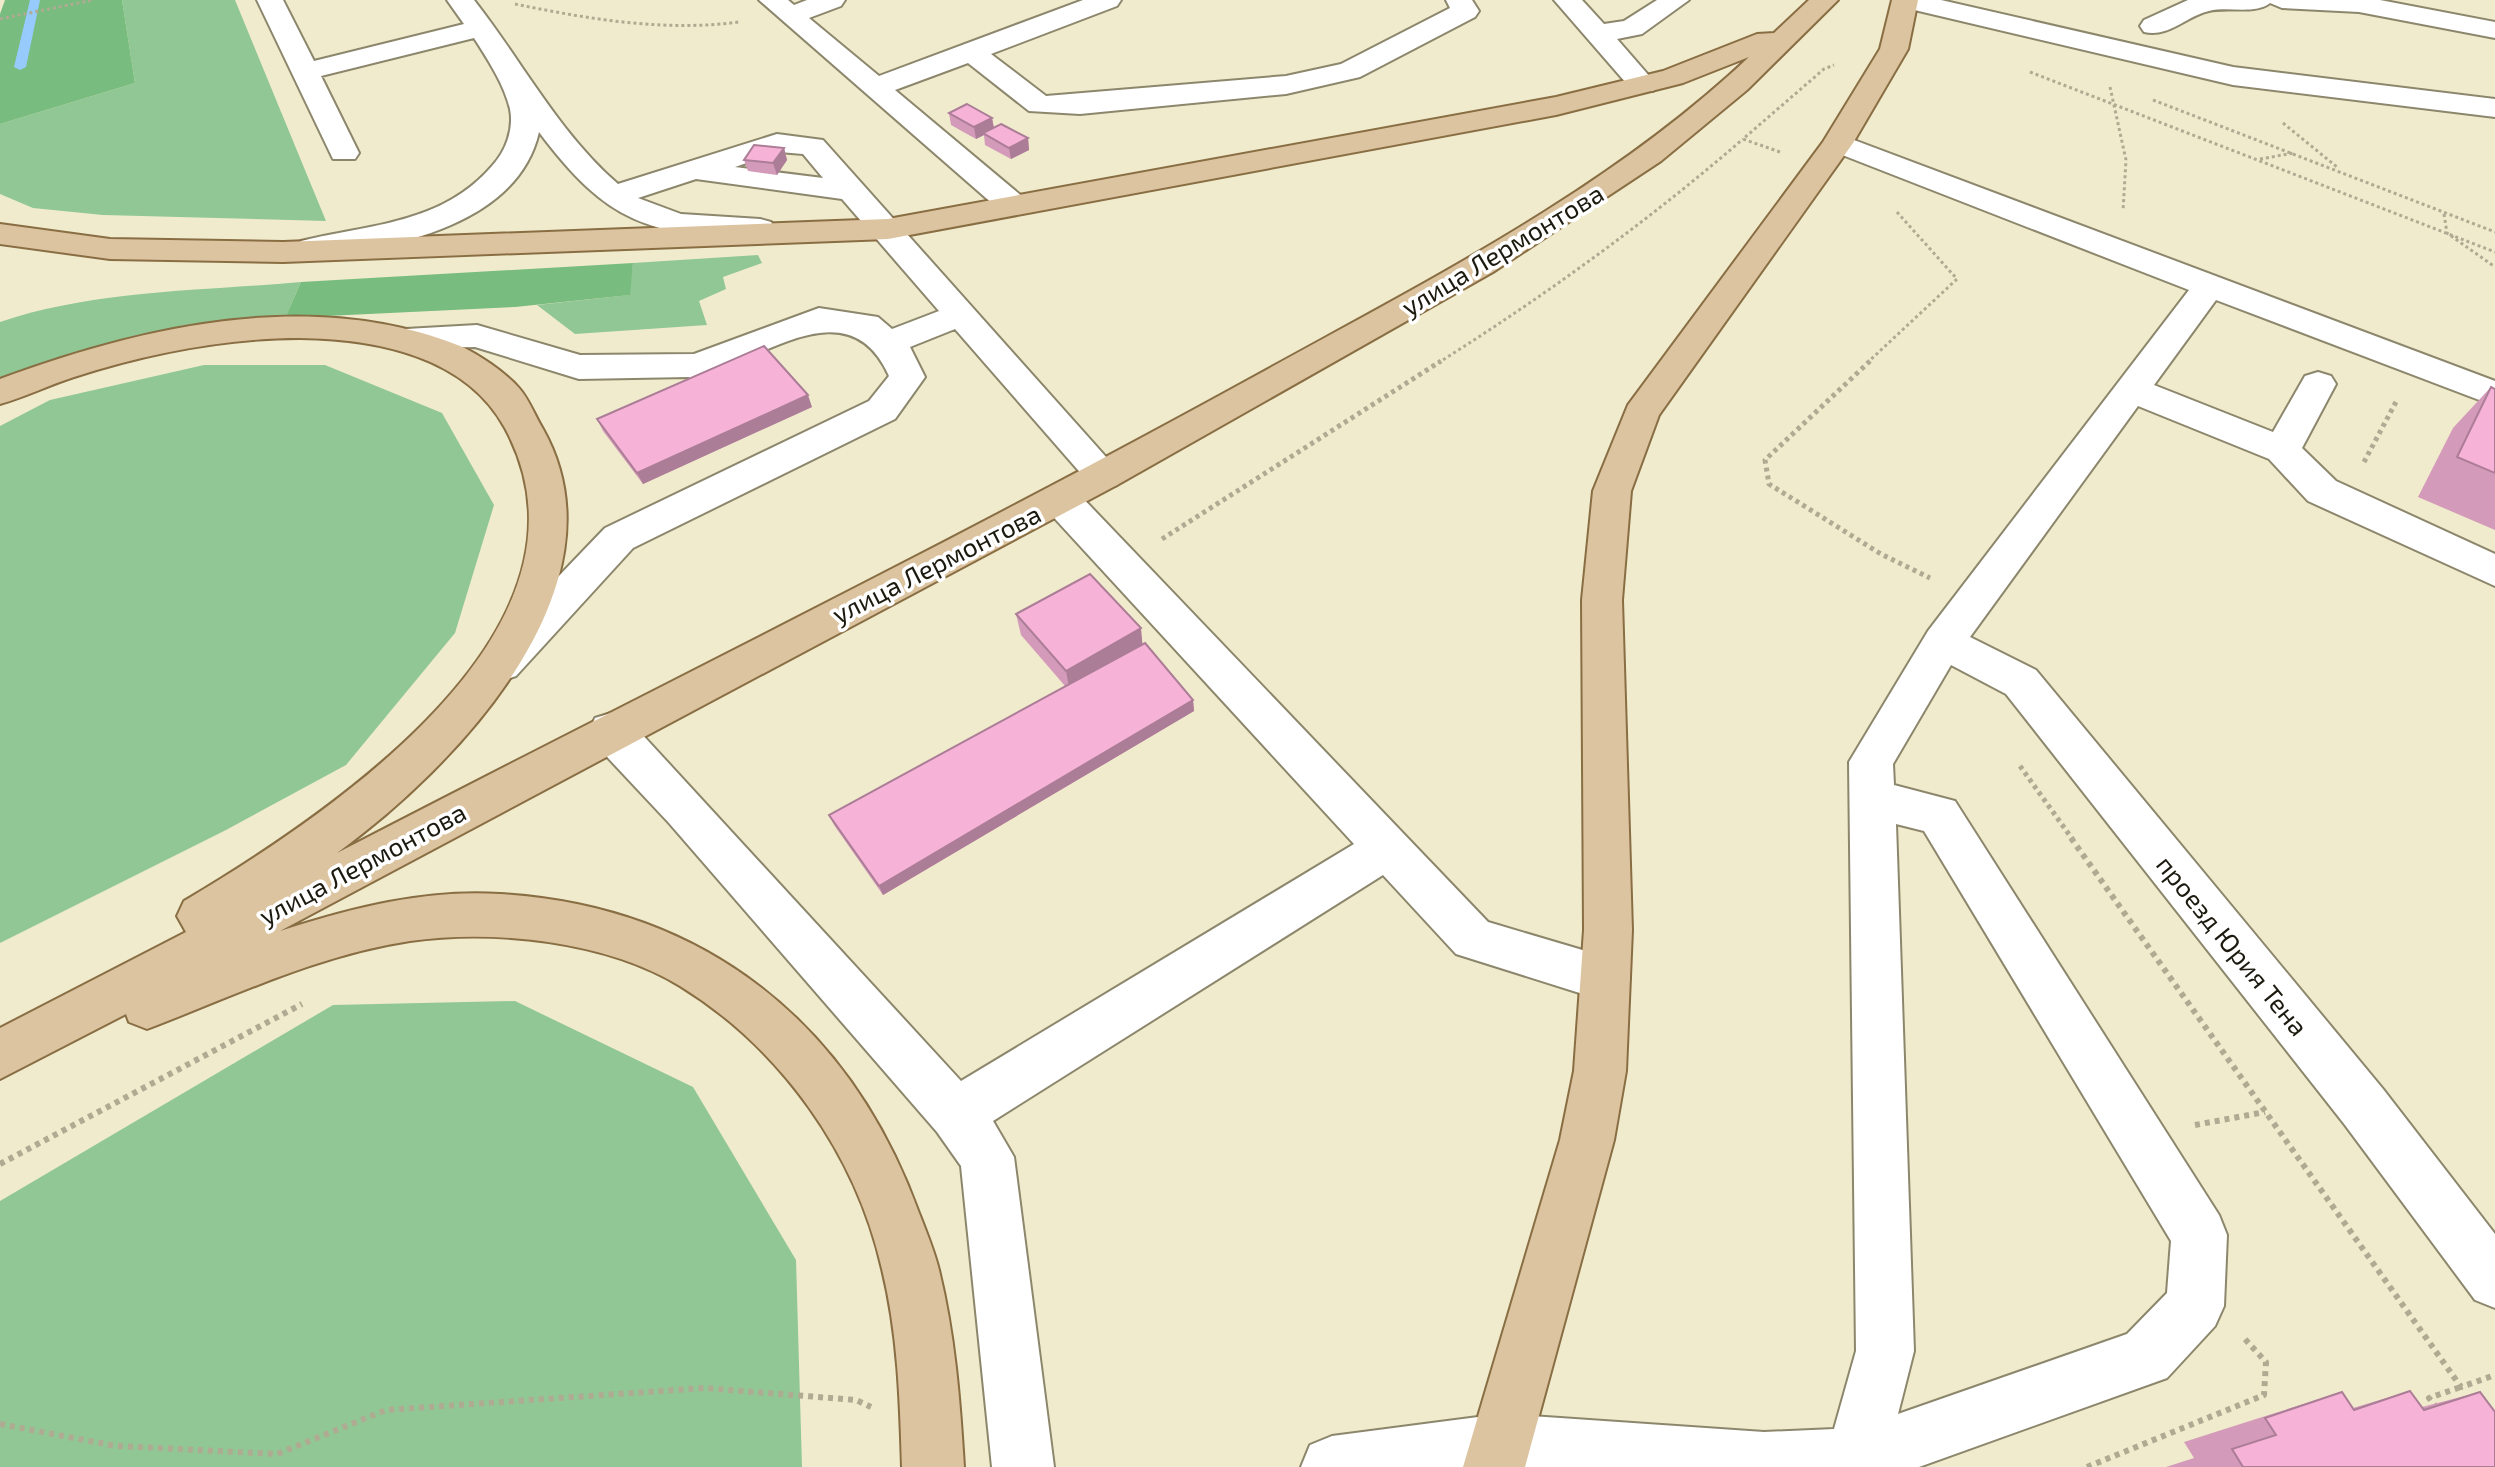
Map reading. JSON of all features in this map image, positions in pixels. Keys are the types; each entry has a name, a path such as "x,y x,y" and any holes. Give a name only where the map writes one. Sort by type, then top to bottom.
{"main road":[{"path":"0,234 110,249 283,252 787,230 888,229 1435,129 1643,85 1743,52 1789,27 1825,0"},
{"name":"улица Лермонтова","path":"0,1055 611,731 1104,476 1468,272 1599,192 1695,120 1825,0"},
{"path":"1498,1456 1587,1140 1600,1071 1608,930 1602,600 1612,491 1641,414 1670,371 1746,274 1829,155 1894,49 1906,0"},
{"path":"0,392 131,351 222,333 348,329 400,338 444,352 484,374 516,408 535,443 547,482 550,526 539,574 519,626 489,677 442,735 386,788 251,887 0,1034"},
{"path":"0,1075 204,981 346,933 424,919 498,915 571,922 639,942 712,977 772,1021 828,1086 878,1170 914,1276 933,1387 933,1451"}],"street":[{"path":"270,0 344,153"},
{"path":"283,252 393,234 441,218 484,194 514,160 525,131 522,101 460,0"},
{"path":"781,8 832,0"},
{"path":"877,87 1108,0"},
{"path":"972,52 1039,105 1080,105 1286,85 1350,71 1465,11 1459,0"},
{"path":"1567,0 1600,33 1643,85"},
{"path":"1600,33 1632,28 1676,0"},
{"path":"1906,0 2233,76 2495,108"},
{"path":"2148,55 2157,13 2203,3 2259,0"},
{"path":"2282,0 2359,4 2495,30"},
{"path":"781,8 1013,205"},
{"path":"305,72 480,28"},
{"path":"506,71 580,162 613,196 635,210 674,222 787,230"},
{"path":"1829,155 2209,286 2495,394"},
{"path":"613,196 691,171 854,191 1104,476"},
{"path":"1858,1463 1885,1351 1871,762 1943,642 2209,286"},
{"path":"887,343 961,315"},
{"path":"400,338 477,336 579,367 706,374 819,319 866,325 894,349 907,377 882,410 766,447 619,538 489,677"},
{"path":"2282,450 2318,384"},
{"path":"2131,390 2282,450 2322,491 2495,571"},
{"path":"1060,499 1473,939 1605,978"},
{"name":"проезд Юрия Тена","path":"1943,642 2021,682 2364,1107 2495,1280"},
{"path":"611,731 685,809 956,1114 987,1157 1023,1467"},
{"path":"1332,1467 1498,1456 1858,1463 2146,1357 2195,1306 2199,1235 1939,815 1872,799"},
{"path":"956,1114 1387,848"}],"path":[{"path":"0,19 93,0"},
{"path":"508,3 597,21 717,25 781,8"},
{"path":"1173,533 1546,295 1668,204 1824,69 1864,53 1894,49"},
{"path":"2021,68 2495,252"},
{"path":"2123,216 2126,160 2117,105 2110,84 2124,90"},
{"path":"2152,100 2495,232"},
{"path":"1743,139 1829,155"},
{"path":"2257,160 2295,153"},
{"path":"1891,205 1957,279 1765,460 1769,484 1791,500 1881,554 1945,586 1943,642"},
{"path":"2443,213 2447,233 2495,267"},
{"path":"2362,465 2418,365"},
{"path":"2013,757 2461,1387"},
{"path":"0,1164 310,1000"},
{"path":"2225,1119 2265,1112"},
{"path":"2087,1467 2264,1395 2266,1362 2243,1337 2195,1306"},
{"path":"2445,1421 2429,1398 2495,1375"},
{"path":"0,1424 116,1446 277,1454 386,1410 704,1388 856,1400 933,1451"}],"green space":[{"path":"5,0 122,0 135,83 0,124 0,14"},
{"path":"122,0 235,0 326,221 103,215 33,208 0,194 0,124 135,83"},
{"path":"758,255 762,263 723,277 726,289 699,301 707,325 575,334 537,305 629,295 633,263"},
{"path":"633,263 630,295 515,307 285,318 301,282"},
{"path":"301,282 285,318 132,337 0,377 0,322 36,311 110,298"},
{"path":"204,365 325,365 442,413 494,505 455,633 346,765 226,830 0,943 0,426 50,400"},
{"path":"515,1001 693,1087 796,1260 802,1467 0,1467 0,1201 333,1005"}],"building":[{"path":"967,104 992,118 974,127 949,113"},
{"path":"1001,124 1028,138 1009,148 983,133"},
{"path":"754,145 784,148 773,163 744,160"},
{"path":"764,346 808,395 637,473 597,419"},
{"path":"2491,387 2495,389 2495,473 2457,457"},
{"path":"1090,574 1141,628 1066,671 1016,614"},
{"path":"1145,643 1193,700 879,886 829,815"},
{"path":"2410,1391 2424,1410 2480,1392 2495,1412 2495,1467 2243,1467 2232,1449 2276,1435 2265,1418 2342,1392 2354,1410"}],"waterway":[{"path":"20,67 35,0"}]}
